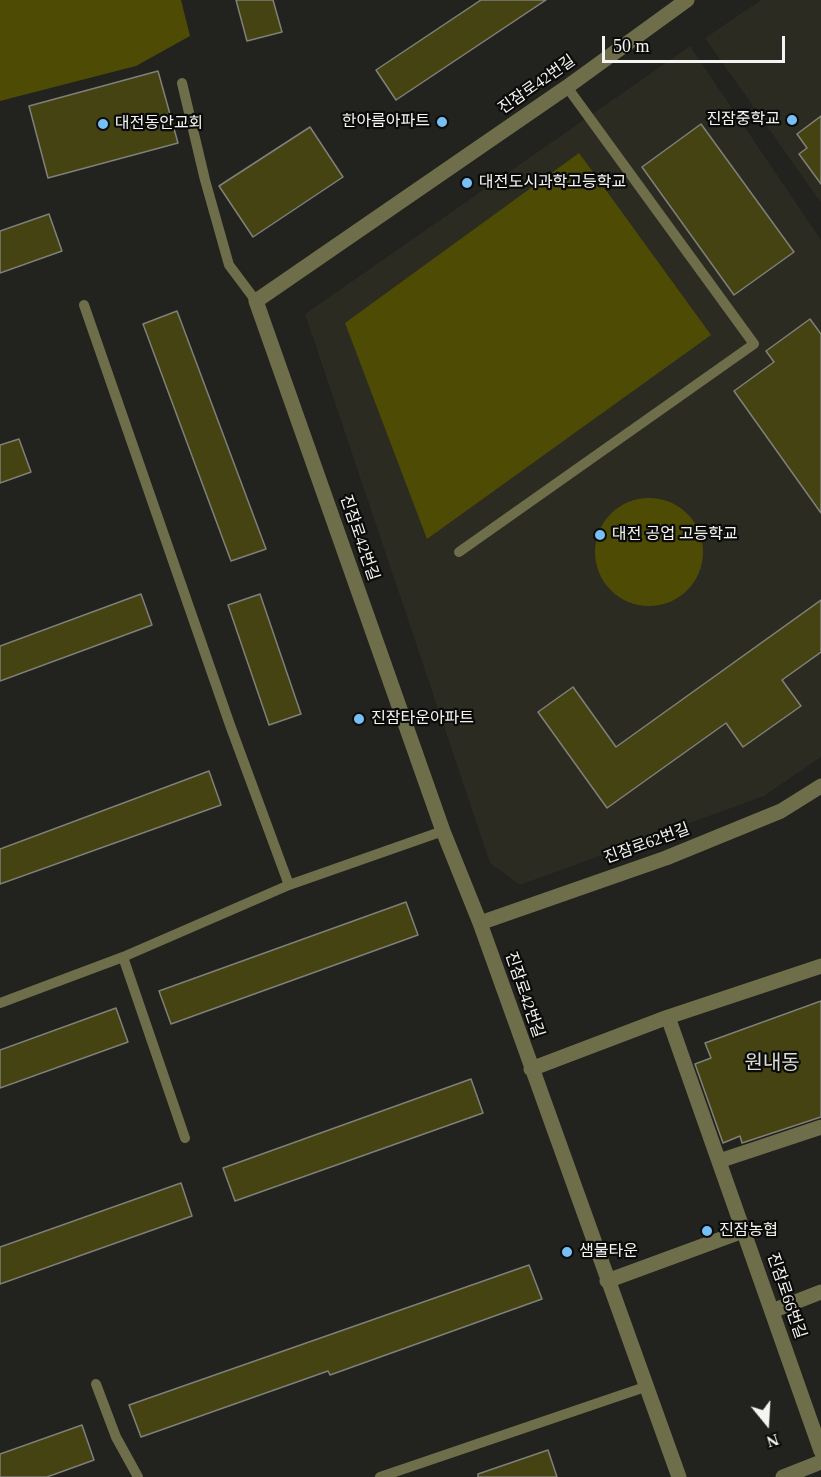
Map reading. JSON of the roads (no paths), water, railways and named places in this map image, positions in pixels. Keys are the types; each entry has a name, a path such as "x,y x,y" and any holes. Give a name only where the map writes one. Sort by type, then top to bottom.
{"street":[{"name":"진잠로42번길","path":"679,1477 480,923 443,831 256,301 567,87 687,0"},
{"name":"진잠로62번길","path":"480,923 666,858 781,811 821,786"},
{"path":"531,1069 668,1017 821,966"},
{"name":"진잠로66번길","path":"668,1017 821,1451"},
{"path":"719,1161 821,1126"},
{"path":"607,1281 744,1231"},
{"path":"772,1311 821,1292"},
{"path":"783,1477 821,1462"}],"lane":[{"path":"182,83 205,180 229,265 256,301"},
{"path":"459,552 754,344 567,87"},
{"path":"84,305 226,714 290,885"},
{"path":"0,1003 123,957 290,885 443,831"},
{"path":"123,957 185,1138"},
{"path":"96,1384 116,1437 138,1477"},
{"path":"380,1477 645,1387"}],"place":[{"name":"진잠중학교","path":"792,120"},
{"name":"한아름아파트","path":"442,122"},
{"name":"대전동안교회","path":"103,124"},
{"name":"대전도시과학고등학교","path":"467,183"},
{"name":"대전 공업 고등학교","path":"600,535"},
{"name":"진잠타운아파트","path":"359,719"},
{"name":"진잠농협","path":"707,1231"},
{"name":"샘물타운","path":"567,1252"}],"district":[{"name":"원내동","path":"772,1064"}]}
